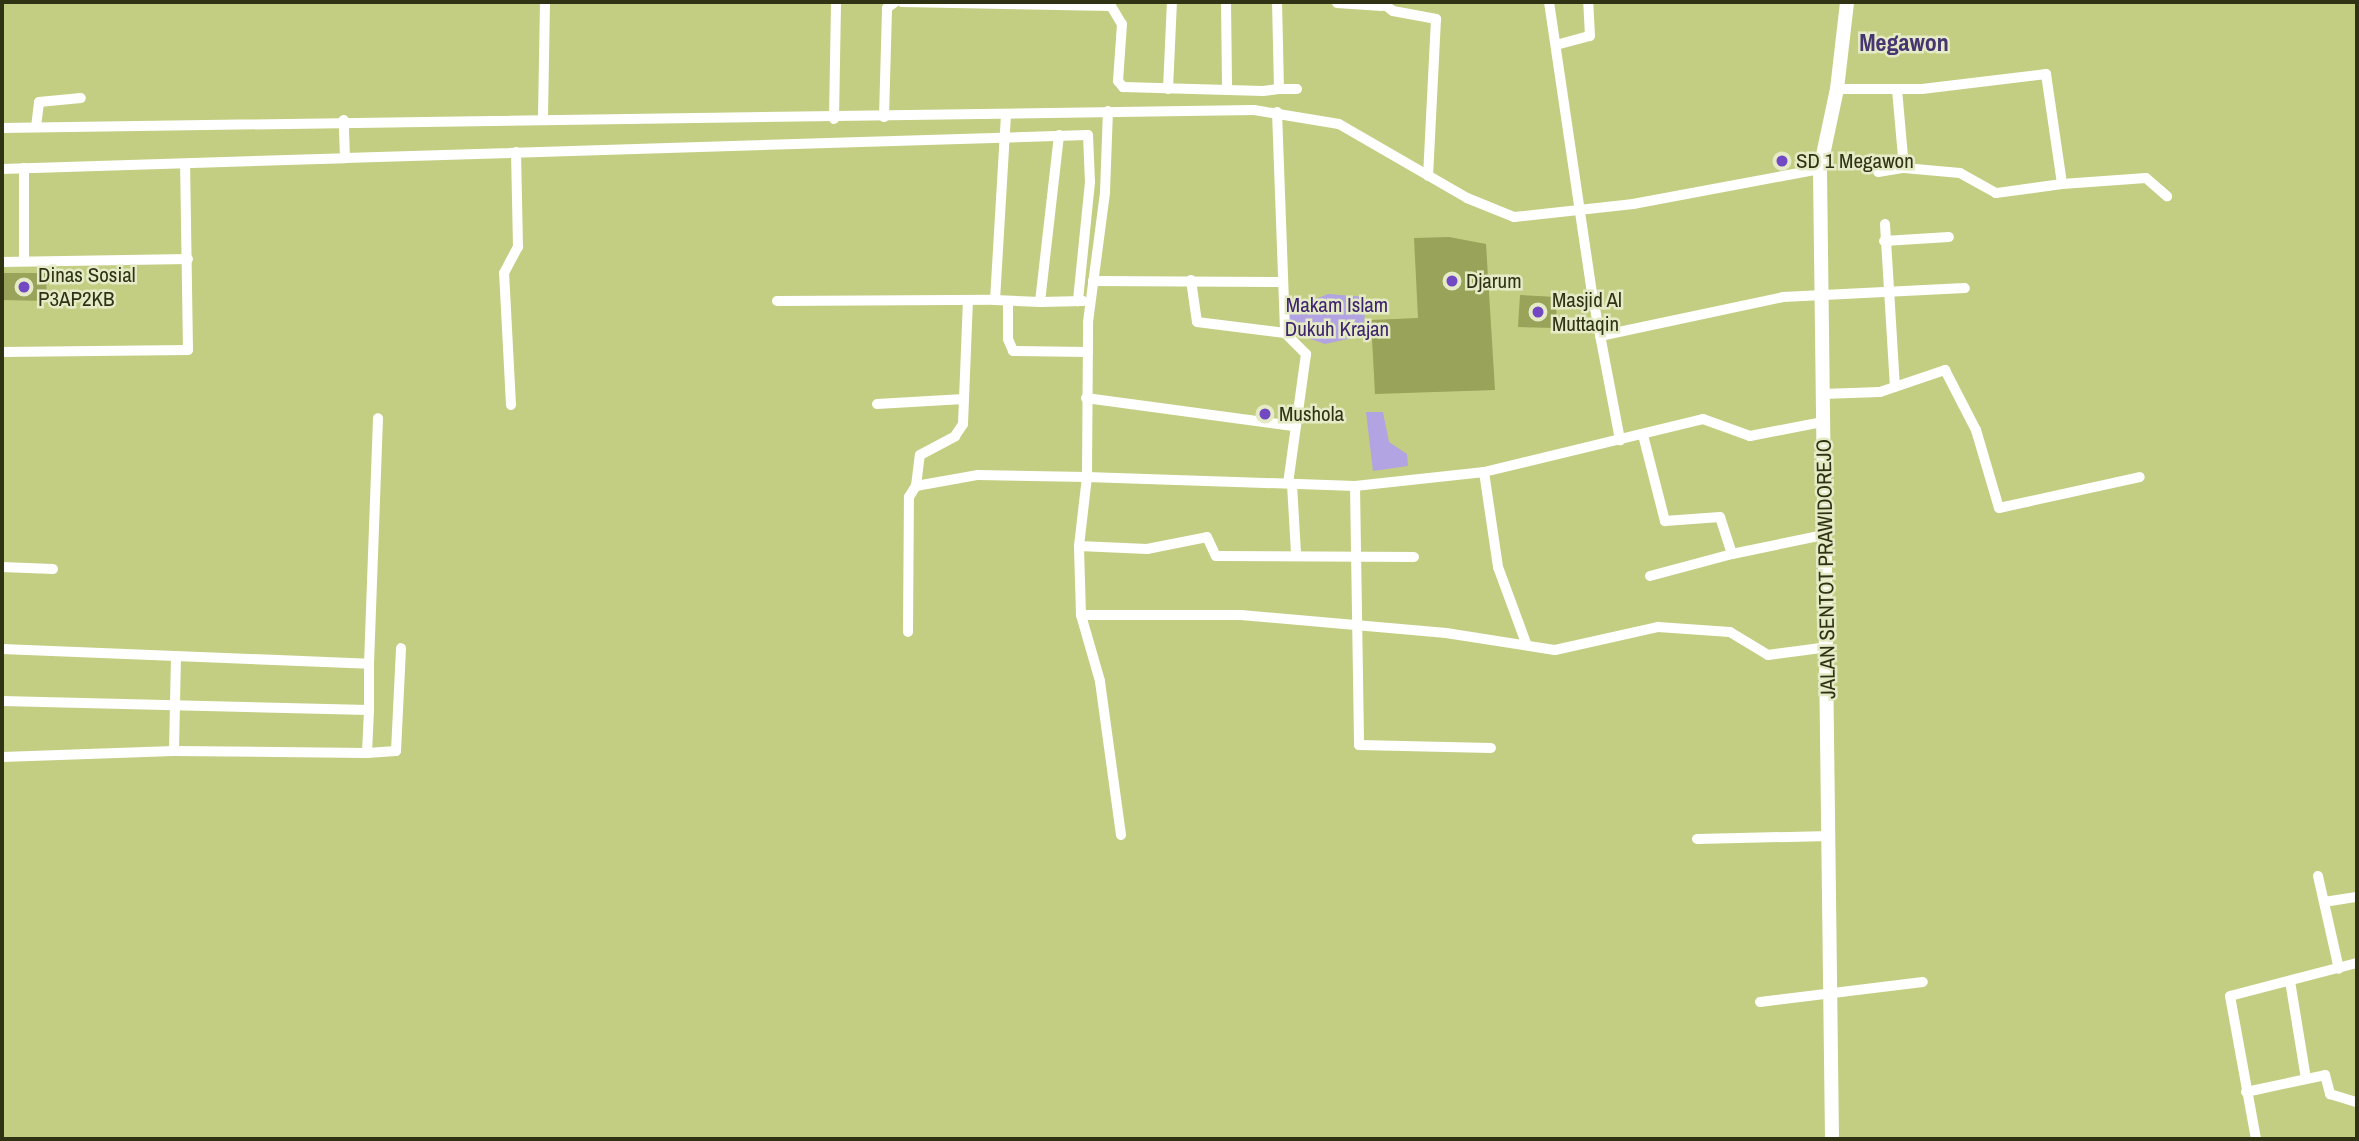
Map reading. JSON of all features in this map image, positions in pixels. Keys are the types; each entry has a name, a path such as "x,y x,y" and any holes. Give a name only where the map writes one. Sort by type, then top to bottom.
{"main road":[{"name":"JALAN SENTOT PRAWIDOREJO","path":"1832,1139 1820,170 1837,89 1847,2"}],"street":[{"path":"543,117 545,2"},
{"path":"834,117 832,97 836,2"},
{"path":"884,113 887,8 895,2"},
{"path":"902,2 1090,3 1117,9 1122,24 1118,81 1123,87 1146,92 1168,89 1196,101 1277,111 1339,124 1428,176 1504,215 1580,211 1820,170"},
{"path":"1168,89 1172,2"},
{"path":"1226,2 1227,90"},
{"path":"1277,2 1279,89"},
{"path":"1428,176 1438,28 1433,15 1436,2"},
{"path":"1549,2 1600,335 1620,440"},
{"path":"1556,45 1590,36 1588,2"},
{"path":"1337,3 1382,4 1433,15"},
{"path":"1837,89 1897,89 2046,74 2062,184"},
{"path":"2,128 36,121 775,118 884,113 907,116 1006,115 1145,109 1196,101 1227,90 1297,89"},
{"path":"1897,89 1904,168"},
{"path":"1145,109 1146,92"},
{"path":"36,121 41,100 81,98"},
{"path":"1084,301 1093,281 1105,192 1108,111"},
{"path":"1277,111 1281,282 1285,333"},
{"path":"995,300 1006,115"},
{"path":"907,116 908,138"},
{"path":"775,118 775,142"},
{"path":"344,120 345,147"},
{"path":"2,169 185,164 345,147 516,152 1004,134 1088,135 1092,141 1084,301 1088,352 1087,477 1079,546 1081,615 1100,681 1121,835"},
{"path":"1040,302 1059,135"},
{"path":"511,405 504,273 518,247 516,152"},
{"path":"2,352 188,350 185,164"},
{"path":"1878,172 1904,168 1961,173 1996,193 2062,184 2146,178 2167,196"},
{"path":"23,169 24,261"},
{"path":"1885,223 1885,293 1895,387"},
{"path":"1884,241 1949,237"},
{"path":"2,261 188,259"},
{"path":"1191,280 1198,323 1285,333 1306,354 1293,426 1290,483 1296,554"},
{"path":"1093,281 1281,282"},
{"path":"1600,335 1735,304 1820,292 1885,293 1965,288"},
{"path":"1008,300 1008,339 1013,351 1088,352"},
{"path":"777,301 1084,301"},
{"path":"908,632 909,497 916,486 920,455 955,436 963,425 968,301"},
{"path":"1822,394 1895,387 1944,370 1976,430 1996,507 2140,477"},
{"path":"1086,398 1293,426"},
{"path":"877,404 964,399"},
{"path":"367,753 378,418"},
{"path":"916,486 978,475 1355,486 1484,472 1703,419 1750,436 1822,422"},
{"path":"1643,435 1665,521 1720,517 1732,554"},
{"path":"1484,472 1498,567 1526,643"},
{"path":"1355,486 1360,624 1359,745 1491,748"},
{"path":"1650,576 1732,554 1824,535"},
{"path":"1079,546 1147,549 1207,537 1216,556 1357,553 1413,556"},
{"path":"2,566 52,569"},
{"path":"1081,615 1241,615 1360,624 1526,643 1555,650 1658,627 1730,632 1768,655 1828,647"},
{"path":"2,757 174,751 367,753 391,756 396,751 401,648"},
{"path":"2,649 369,664"},
{"path":"174,751 176,656"},
{"path":"2,701 369,710"},
{"path":"1698,839 1830,836"},
{"path":"2318,876 2339,969"},
{"path":"2324,902 2357,897"},
{"path":"2256,1139 2229,1000 2357,963"},
{"path":"2290,981 2306,1079"},
{"path":"1760,1002 1923,982"},
{"path":"2246,1093 2325,1075 2330,1094 2357,1102"}],"green space":[{"name":"Makam Islam Dukuh Krajan","path":"1328,294 1366,297 1364,325 1352,338 1325,344 1302,336 1288,321 1285,311"},
{"path":"1366,412 1383,412 1389,442 1407,454 1408,466 1373,471"}],"building":[{"name":"Djarum","path":"1449,237 1486,244 1495,390 1375,394 1371,320 1418,318 1414,238"},
{"name":"Dinas Sosial P3AP2KB","path":"2,273 46,273 47,301 2,300"},
{"name":"Masjid Al Muttaqin","path":"1520,295 1556,297 1557,328 1518,327"}],"place":[{"name":"SD 1 Megawon","path":"1782,161"},
{"name":"Djarum","path":"1452,281"},
{"name":"Dinas Sosial P3AP2KB","path":"24,287"},
{"name":"Masjid Al Muttaqin","path":"1538,312"},
{"name":"Mushola","path":"1265,414"}],"district":[{"name":"Megawon","path":"1904,43"}]}
